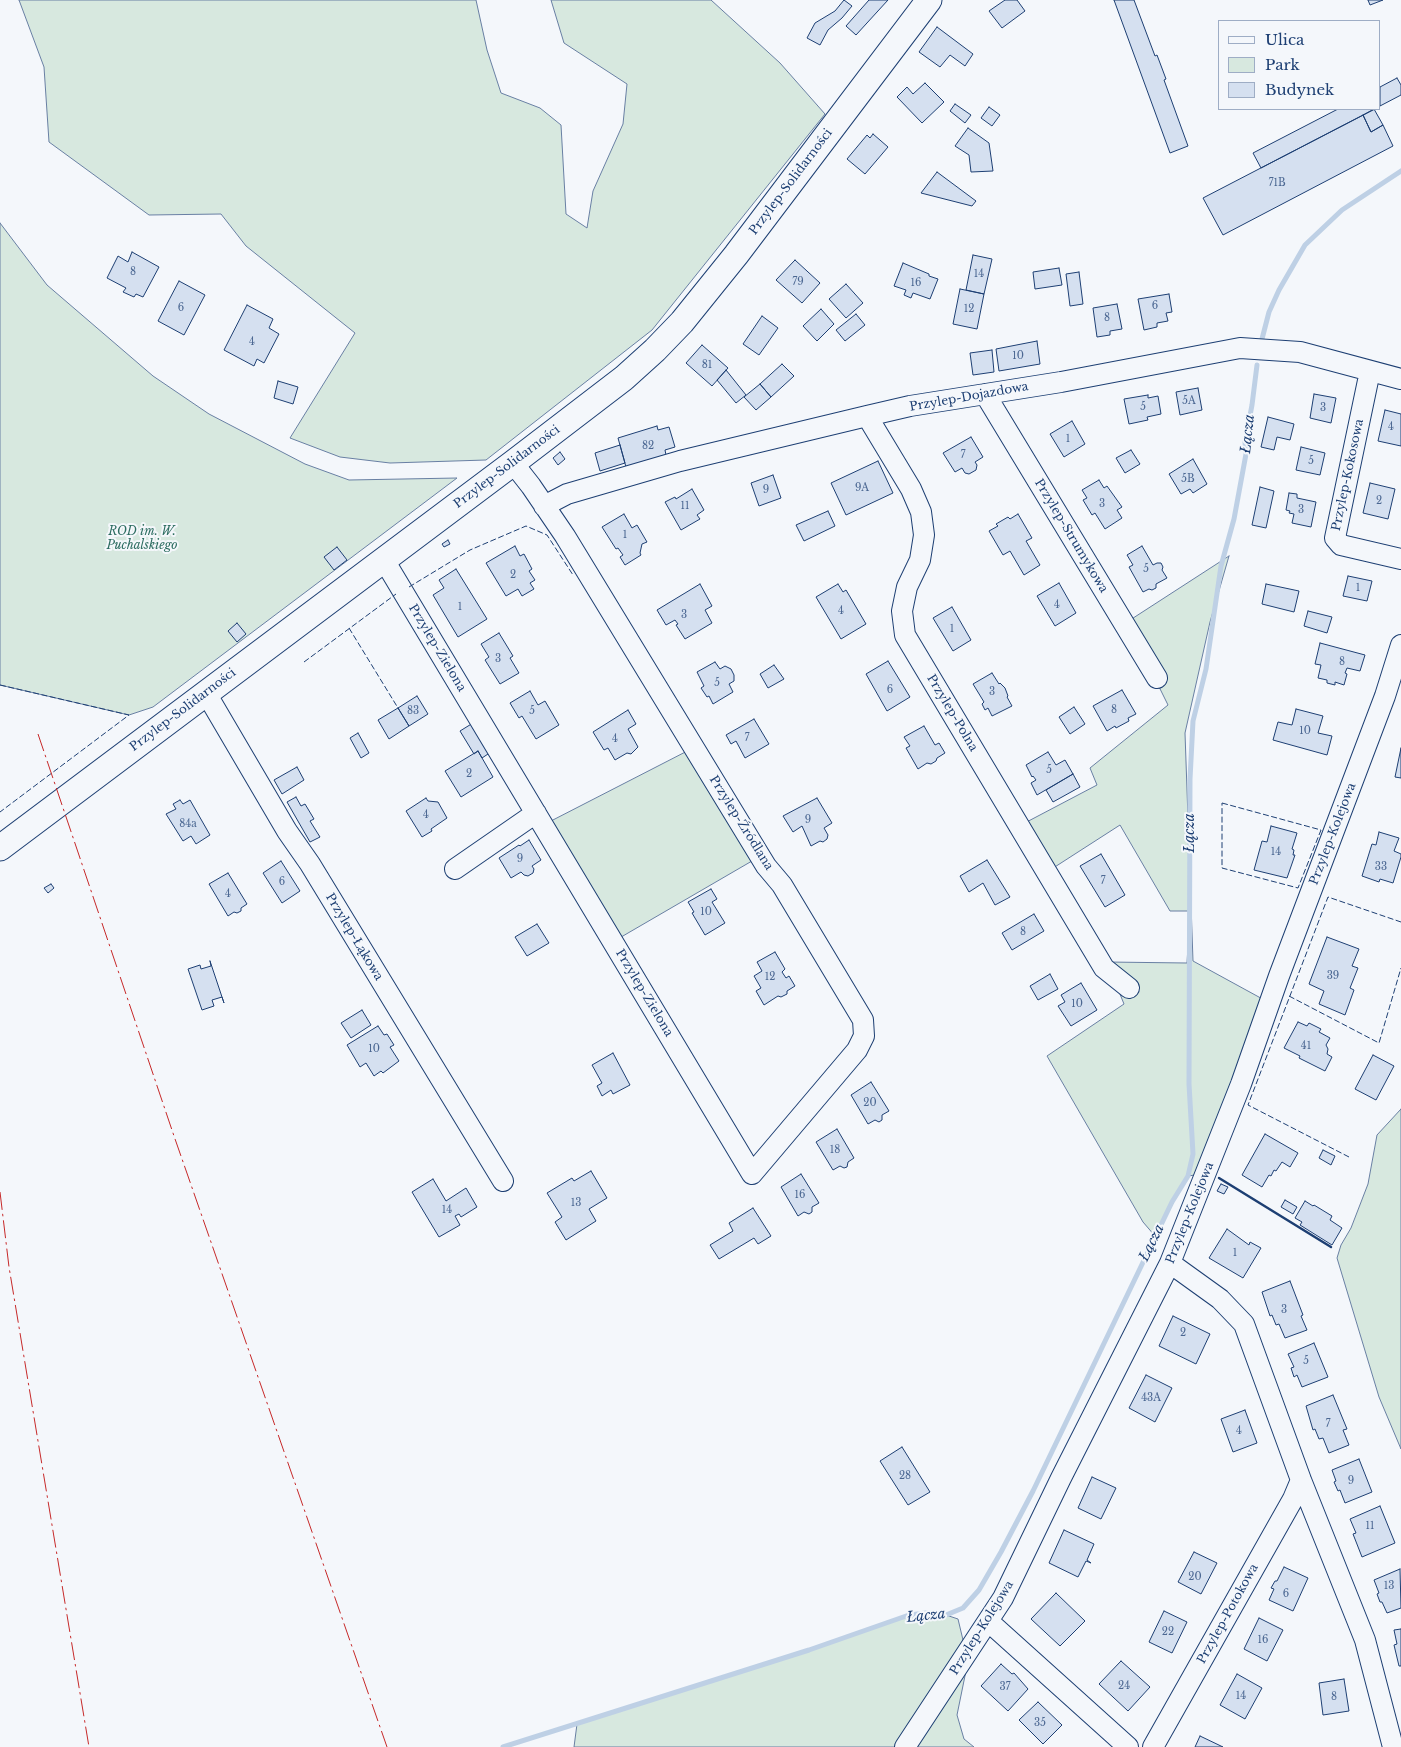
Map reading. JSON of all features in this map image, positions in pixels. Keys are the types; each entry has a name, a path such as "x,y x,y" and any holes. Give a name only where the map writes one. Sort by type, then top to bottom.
{"main road":[{"name":"Przylep-Solidarności","path":"0,848 513,463 624,378 655,350 682,322 736,255 929,0"}],"street":[{"name":"Przylep-Dojazdowa","path":"544,506 567,494 680,461 910,406 1240,348 1300,352 1401,379"},
{"name":"Przylep-Kokosowa","path":"1370,371 1335,538 1341,545 1401,559"},
{"name":"Przylep-Strumykowa","path":"985,394 1156,678"},
{"name":"Przylep-Polna","path":"866,416 911,489 921,512 924,535 920,560 907,587 902,611 906,635 1104,968 1129,988"},
{"name":"Przylep-Źródlana","path":"513,463 565,536 766,866 782,885 863,1020 864,1036 857,1050 752,1174"},
{"name":"Przylep-Zielona","path":"384,560 752,1174"},
{"name":"Przylep-Kolejowa","path":"905,1747 1003,1598 1061,1478 1170,1263 1242,1084 1279,976 1393,698 1401,645"},
{"name":"Przylep-Łąkowa","path":"206,693 288,831 503,1181"},
{"path":"456,869 536,812"},
{"path":"1170,1263 1220,1299 1244,1324 1301,1480 1365,1640 1393,1747"},
{"name":"Przylep-Potokowa","path":"1153,1747 1293,1499 1301,1480"},
{"path":"988,1621 1128,1747"}],"green space":[{"path":"19,0 476,0 487,50 501,93 540,108 561,125 566,214 587,228 593,191 623,124 627,84 564,43 551,0 711,0 780,63 825,114 652,330 486,460 390,463 340,457 290,438 355,333 246,246 221,214 149,215 49,142 44,67"},
{"name":"ROD im. W. Puchalskiego","path":"0,223 47,285 153,376 209,414 305,464 349,480 457,478 153,707 129,715 0,685"},
{"path":"1229,556 1210,622 1185,733 1193,961 1268,1002 1202,1174 1188,1176 1155,1236 1143,1222 1047,1056 1124,1004 1107,962 1187,963 1190,911 1170,911 1120,825 1047,872 1019,826 1097,785 1090,768 1168,705 1127,622","holes":["1188,966 1190,976 1188,1083"]},
{"path":"697,746 764,854 616,940 549,822"},
{"path":"1401,1109 1401,1449 1379,1397 1337,1258 1368,1184 1377,1135"},
{"path":"926,1613 946,1615 958,1619 968,1661 957,1715 964,1739 974,1747 574,1747 577,1724 809,1650 909,1615"}],"building":[{"path":"844,0 852,6 828,30 820,45 807,38 815,23 835,11"},
{"path":"869,0 888,0 856,35 846,26"},
{"path":"1005,0 1017,0 1025,11 1002,28 989,11"},
{"path":"1114,0 1134,0 1155,56 1157,55 1166,79 1164,80 1188,146 1170,153"},
{"path":"1368,0 1383,0 1370,5"},
{"path":"937,27 973,54 965,66 950,55 940,67 919,52"},
{"path":"1397,78 1401,85 1401,95 1381,105 1381,86"},
{"path":"925,83 944,102 922,123 897,97 907,87 913,94"},
{"path":"955,104 971,115 965,123 950,111"},
{"path":"989,107 1000,115 992,126 981,118"},
{"path":"1336,110 1373,110 1261,168 1253,153"},
{"path":"1375,110 1383,125 1371,132 1363,115"},
{"path":"1363,115 1371,132 1383,125 1393,146 1223,235 1203,198"},
{"path":"968,128 989,143 993,171 971,172 969,155 955,146"},
{"path":"873,134 888,147 865,174 847,159 867,135 870,138"},
{"path":"937,172 976,201 972,206 921,193"},
{"path":"132,252 159,267 143,297 136,294 134,297 123,292 126,288 107,278 118,256 128,262"},
{"path":"973,255 992,259 984,294 966,290"},
{"path":"795,260 820,283 802,303 776,280"},
{"path":"903,263 938,279 930,299 913,293 911,298 904,295 906,290 894,286"},
{"path":"1059,268 1062,285 1035,289 1033,272"},
{"path":"1079,272 1083,304 1070,306 1066,274"},
{"path":"179,281 205,295 184,335 158,321"},
{"path":"846,284 863,303 846,318 829,299"},
{"path":"960,289 984,294 977,329 953,324"},
{"path":"1169,294 1172,312 1166,313 1168,321 1157,323 1157,327 1144,330 1138,299"},
{"path":"1117,304 1122,329 1110,331 1110,335 1097,337 1093,308"},
{"path":"247,305 273,319 269,328 279,334 264,363 257,359 254,366 224,350"},
{"path":"821,309 834,324 817,341 803,326"},
{"path":"856,314 865,325 845,341 836,330"},
{"path":"762,316 778,328 759,355 743,344"},
{"path":"1037,341 1040,364 999,371 996,349"},
{"path":"702,345 728,368 712,386 686,363"},
{"path":"992,350 994,372 973,375 970,353"},
{"path":"782,364 794,376 771,397 760,384"},
{"path":"726,370 746,395 736,403 717,380"},
{"path":"278,381 298,387 293,404 274,398"},
{"path":"760,384 771,397 756,410 744,397"},
{"path":"1198,388 1202,410 1180,415 1176,392"},
{"path":"1314,394 1336,398 1331,423 1310,418"},
{"path":"1148,395 1148,398 1158,396 1161,414 1147,417 1148,420 1129,424 1124,399"},
{"path":"1385,410 1401,414 1401,446 1378,441"},
{"path":"1268,417 1294,424 1290,440 1277,437 1274,450 1261,447"},
{"path":"1072,421 1085,444 1064,457 1050,434"},
{"path":"657,426 658,430 669,427 675,447 665,450 666,455 626,467 618,438"},
{"path":"971,437 983,457 975,462 977,465 976,470 969,474 965,473 962,468 955,472 943,453"},
{"path":"620,445 625,463 600,471 595,453"},
{"path":"1301,447 1325,453 1320,475 1296,470"},
{"path":"1131,450 1140,464 1125,473 1116,458"},
{"path":"560,452 565,459 558,465 553,458"},
{"path":"1193,459 1207,484 1193,493 1190,489 1181,494 1169,474"},
{"path":"878,461 893,493 846,515 831,483"},
{"path":"773,475 781,498 759,506 751,483"},
{"path":"1099,480 1104,488 1107,486 1122,507 1117,510 1122,518 1105,529 1095,513 1092,515 1083,500 1087,498 1082,490"},
{"path":"1370,483 1395,489 1388,519 1363,513"},
{"path":"1260,487 1274,491 1266,528 1252,525"},
{"path":"692,489 704,510 697,515 700,519 681,530 665,502 675,497 676,499"},
{"path":"1289,493 1297,494 1297,498 1316,502 1311,527 1292,523 1294,514 1286,510"},
{"path":"828,511 835,526 804,541 796,525"},
{"path":"624,514 632,528 637,525 647,542 642,544 641,555 625,565 620,557 623,555 618,548 616,549 602,527"},
{"path":"1018,514 1032,538 1026,541 1040,565 1024,575 1010,551 1003,555 989,531 998,526 996,524"},
{"path":"448,540 450,544 444,547 442,544"},
{"path":"515,546 520,556 524,554 532,569 529,571 535,580 530,583 534,589 522,596 518,589 506,596 486,563"},
{"path":"1142,546 1153,565 1161,563 1162,570 1167,578 1156,584 1156,588 1143,592 1129,567 1133,565 1127,555"},
{"path":"337,547 347,560 334,570 324,557"},
{"path":"456,569 487,619 458,637 433,595 444,588 439,580"},
{"path":"1348,576 1372,581 1367,601 1343,596"},
{"path":"1059,583 1076,613 1055,626 1037,596"},
{"path":"700,584 712,606 705,610 712,623 685,639 675,620 666,625 657,610"},
{"path":"838,584 843,592 846,590 866,624 841,639 816,597"},
{"path":"1266,584 1299,591 1294,612 1262,604"},
{"path":"952,607 971,640 953,651 933,618"},
{"path":"1308,611 1332,617 1327,633 1304,626"},
{"path":"237,623 246,634 237,642 228,631"},
{"path":"499,633 513,656 510,658 519,673 500,684 485,660 489,657 481,644"},
{"path":"1320,643 1365,655 1360,671 1347,668 1344,685 1335,682 1335,685 1327,683 1327,680 1318,678 1321,665 1315,664"},
{"path":"888,661 910,697 887,711 866,674"},
{"path":"715,662 720,669 725,666 731,669 734,681 729,684 733,692 713,704 709,696 707,697 701,688 704,686 697,672"},
{"path":"774,665 784,679 768,688 760,674"},
{"path":"992,673 999,684 1005,688 1012,706 992,716 988,708 985,710 982,704 984,702 973,684"},
{"path":"1122,690 1136,714 1128,718 1129,721 1107,731 1093,706"},
{"path":"530,691 538,705 545,701 559,725 536,739 522,716 519,718 510,703"},
{"path":"417,696 428,714 409,726 398,708"},
{"path":"1074,707 1085,724 1070,734 1059,717"},
{"path":"398,708 409,726 389,739 378,720"},
{"path":"1296,709 1323,716 1318,733 1332,736 1327,755 1273,740 1278,722 1292,725"},
{"path":"628,710 636,724 628,729 638,747 631,754 627,753 615,760 608,748 604,750 593,732"},
{"path":"754,719 769,744 745,758 736,741 731,744 726,735"},
{"path":"473,723 491,752 482,758 478,751 474,754 460,731"},
{"path":"924,726 935,745 939,743 945,753 931,764 927,763 918,769 906,748 910,746 904,737"},
{"path":"358,733 369,753 361,758 350,738"},
{"path":"1401,748 1401,778 1395,777"},
{"path":"478,751 493,777 461,797 445,771"},
{"path":"1048,752 1056,765 1065,760 1073,774 1037,795 1031,783 1036,780 1032,777 1026,765"},
{"path":"297,767 304,780 282,794 274,780"},
{"path":"1073,774 1080,787 1053,802 1046,790"},
{"path":"296,797 301,806 305,804 314,819 310,821 320,837 310,842 287,802"},
{"path":"426,798 428,801 438,802 447,818 422,837 406,811"},
{"path":"817,798 832,823 824,828 828,835 827,839 811,846 802,826 793,832 783,816"},
{"path":"180,800 183,804 190,800 210,835 196,844 191,836 183,841 166,814 176,809 173,804"},
{"path":"1271,826 1297,833 1292,849 1294,850 1293,855 1295,855 1287,878 1254,870 1262,841 1267,842"},
{"path":"1379,832 1399,838 1394,851 1401,854 1401,857 1393,883 1380,879 1379,882 1362,876 1372,844 1376,845"},
{"path":"529,840 541,860 532,866 534,869 533,873 528,876 521,872 511,878 499,858"},
{"path":"1101,854 1125,895 1105,907 1080,866"},
{"path":"987,860 1010,897 995,905 983,883 969,892 960,876"},
{"path":"281,861 300,891 282,903 263,873"},
{"path":"228,873 247,904 241,908 241,911 234,912 228,916 209,884"},
{"path":"51,884 54,888 48,893 44,888"},
{"path":"711,889 717,899 712,902 725,923 705,935 688,902"},
{"path":"1034,914 1044,931 1012,950 1002,933"},
{"path":"537,924 549,943 527,956 515,937"},
{"path":"1327,937 1359,949 1352,966 1358,968 1350,988 1354,990 1345,1015 1319,1004 1324,991 1309,984"},
{"path":"775,952 785,969 782,972 786,978 789,976 795,986 787,991 787,994 781,997 778,996 764,1005 756,991 761,988 754,976 762,971 757,962"},
{"path":"210,961 222,997 212,1000 214,1006 202,1010 188,969 200,965 201,969 211,966"},
{"path":"1050,974 1058,989 1038,1000 1030,986"},
{"path":"1081,983 1097,1010 1071,1026 1058,1006 1065,1002 1061,995"},
{"path":"362,1010 371,1025 351,1038 341,1023"},
{"path":"1298,1022 1307,1026 1309,1023 1321,1029 1319,1032 1330,1038 1326,1045 1328,1049 1327,1054 1332,1057 1325,1071 1284,1048"},
{"path":"378,1026 384,1035 387,1034 394,1045 390,1047 399,1061 383,1073 381,1071 374,1076 366,1063 360,1067 347,1045"},
{"path":"613,1053 630,1085 613,1094 611,1090 602,1096 597,1086 602,1083 592,1065"},
{"path":"1373,1055 1394,1066 1376,1100 1355,1089"},
{"path":"871,1082 889,1111 882,1115 882,1120 879,1122 875,1120 868,1124 851,1095"},
{"path":"837,1129 854,1158 848,1162 847,1167 840,1166 833,1170 816,1142"},
{"path":"1265,1134 1298,1153 1290,1167 1282,1162 1271,1176 1269,1175 1262,1187 1242,1175"},
{"path":"1323,1150 1335,1156 1331,1165 1319,1158"},
{"path":"591,1171 607,1198 589,1209 596,1221 566,1240 555,1222 562,1217 547,1193 572,1178 574,1181"},
{"path":"801,1174 819,1203 812,1207 812,1212 809,1214 804,1212 798,1216 781,1187"},
{"path":"433,1179 446,1201 466,1188 477,1207 461,1217 459,1214 455,1216 460,1225 439,1237 412,1192"},
{"path":"1221,1184 1228,1187 1224,1194 1217,1191"},
{"path":"1285,1200 1297,1207 1293,1214 1281,1207"},
{"path":"1305,1201 1332,1216 1330,1220 1342,1228 1332,1245 1300,1225 1302,1222 1295,1218"},
{"path":"753,1208 771,1236 758,1244 754,1238 719,1259 710,1245 733,1231 729,1223"},
{"path":"1227,1229 1249,1245 1250,1242 1261,1248 1243,1278 1209,1258"},
{"path":"1290,1281 1307,1330 1285,1338 1279,1324 1276,1325 1272,1315 1270,1316 1262,1292"},
{"path":"1173,1316 1210,1334 1196,1364 1159,1346"},
{"path":"1314,1343 1328,1377 1302,1387 1297,1375 1294,1377 1291,1368 1294,1367 1288,1354"},
{"path":"1146,1375 1172,1388 1155,1422 1129,1408"},
{"path":"1333,1395 1347,1429 1343,1430 1349,1445 1329,1453 1323,1438 1319,1439 1315,1429 1313,1430 1306,1406"},
{"path":"1245,1410 1257,1443 1233,1452 1221,1419"},
{"path":"902,1447 930,1492 908,1505 880,1461"},
{"path":"1359,1459 1372,1492 1345,1503 1340,1490 1338,1491 1334,1482 1336,1481 1332,1470"},
{"path":"1092,1477 1116,1488 1101,1519 1078,1508"},
{"path":"1380,1506 1395,1543 1362,1557 1353,1534 1356,1533 1350,1519"},
{"path":"1064,1530 1094,1544 1087,1560 1091,1563 1086,1561 1078,1577 1049,1563"},
{"path":"1194,1552 1217,1563 1201,1594 1178,1582"},
{"path":"1284,1567 1308,1578 1293,1611 1269,1600 1274,1589 1271,1588"},
{"path":"1400,1569 1401,1608 1387,1613 1382,1602 1380,1602 1374,1580"},
{"path":"1056,1593 1085,1621 1060,1646 1031,1619"},
{"path":"1164,1611 1187,1622 1172,1653 1149,1642"},
{"path":"1259,1618 1283,1630 1267,1661 1244,1649"},
{"path":"1401,1629 1401,1666 1399,1666 1394,1645 1397,1644 1394,1630"},
{"path":"1121,1661 1150,1687 1128,1711 1099,1684"},
{"path":"1001,1664 1012,1674 1014,1673 1028,1689 1008,1711 981,1686"},
{"path":"1237,1674 1262,1688 1245,1719 1220,1705"},
{"path":"1344,1679 1349,1711 1323,1715 1319,1683"},
{"path":"1038,1702 1062,1725 1043,1744 1019,1720"},
{"path":"1200,1736 1223,1747 1195,1747"}],"waterway":[{"name":"Łącza","path":"1262,339 1269,312 1279,290 1305,245 1342,210 1401,171"},
{"name":"Łącza","path":"503,1747 809,1650 909,1615 926,1613 946,1615 963,1608 979,1590 1001,1552 1033,1491 1172,1202 1188,1176 1193,1154 1189,1084 1190,779 1193,721 1206,669 1221,566 1234,519 1246,454 1245,442 1257,365"}],"fence":[{"path":"409,587 470,550 526,526 547,535 573,575"},
{"path":"304,662 396,594"},
{"path":"349,628 398,708"},
{"path":"0,685 129,715 0,812"},
{"path":"1222,803 1321,830 1298,888 1222,868 1222,803"},
{"path":"1349,1157 1248,1105 1328,897 1401,922"},
{"path":"1289,996 1379,1043 1401,968"}],"wall":[{"path":"1219,1178 1331,1247"}],"power":[{"path":"38,734 174,1136 387,1747"},
{"path":"0,1192 9,1267 89,1747"}]}
